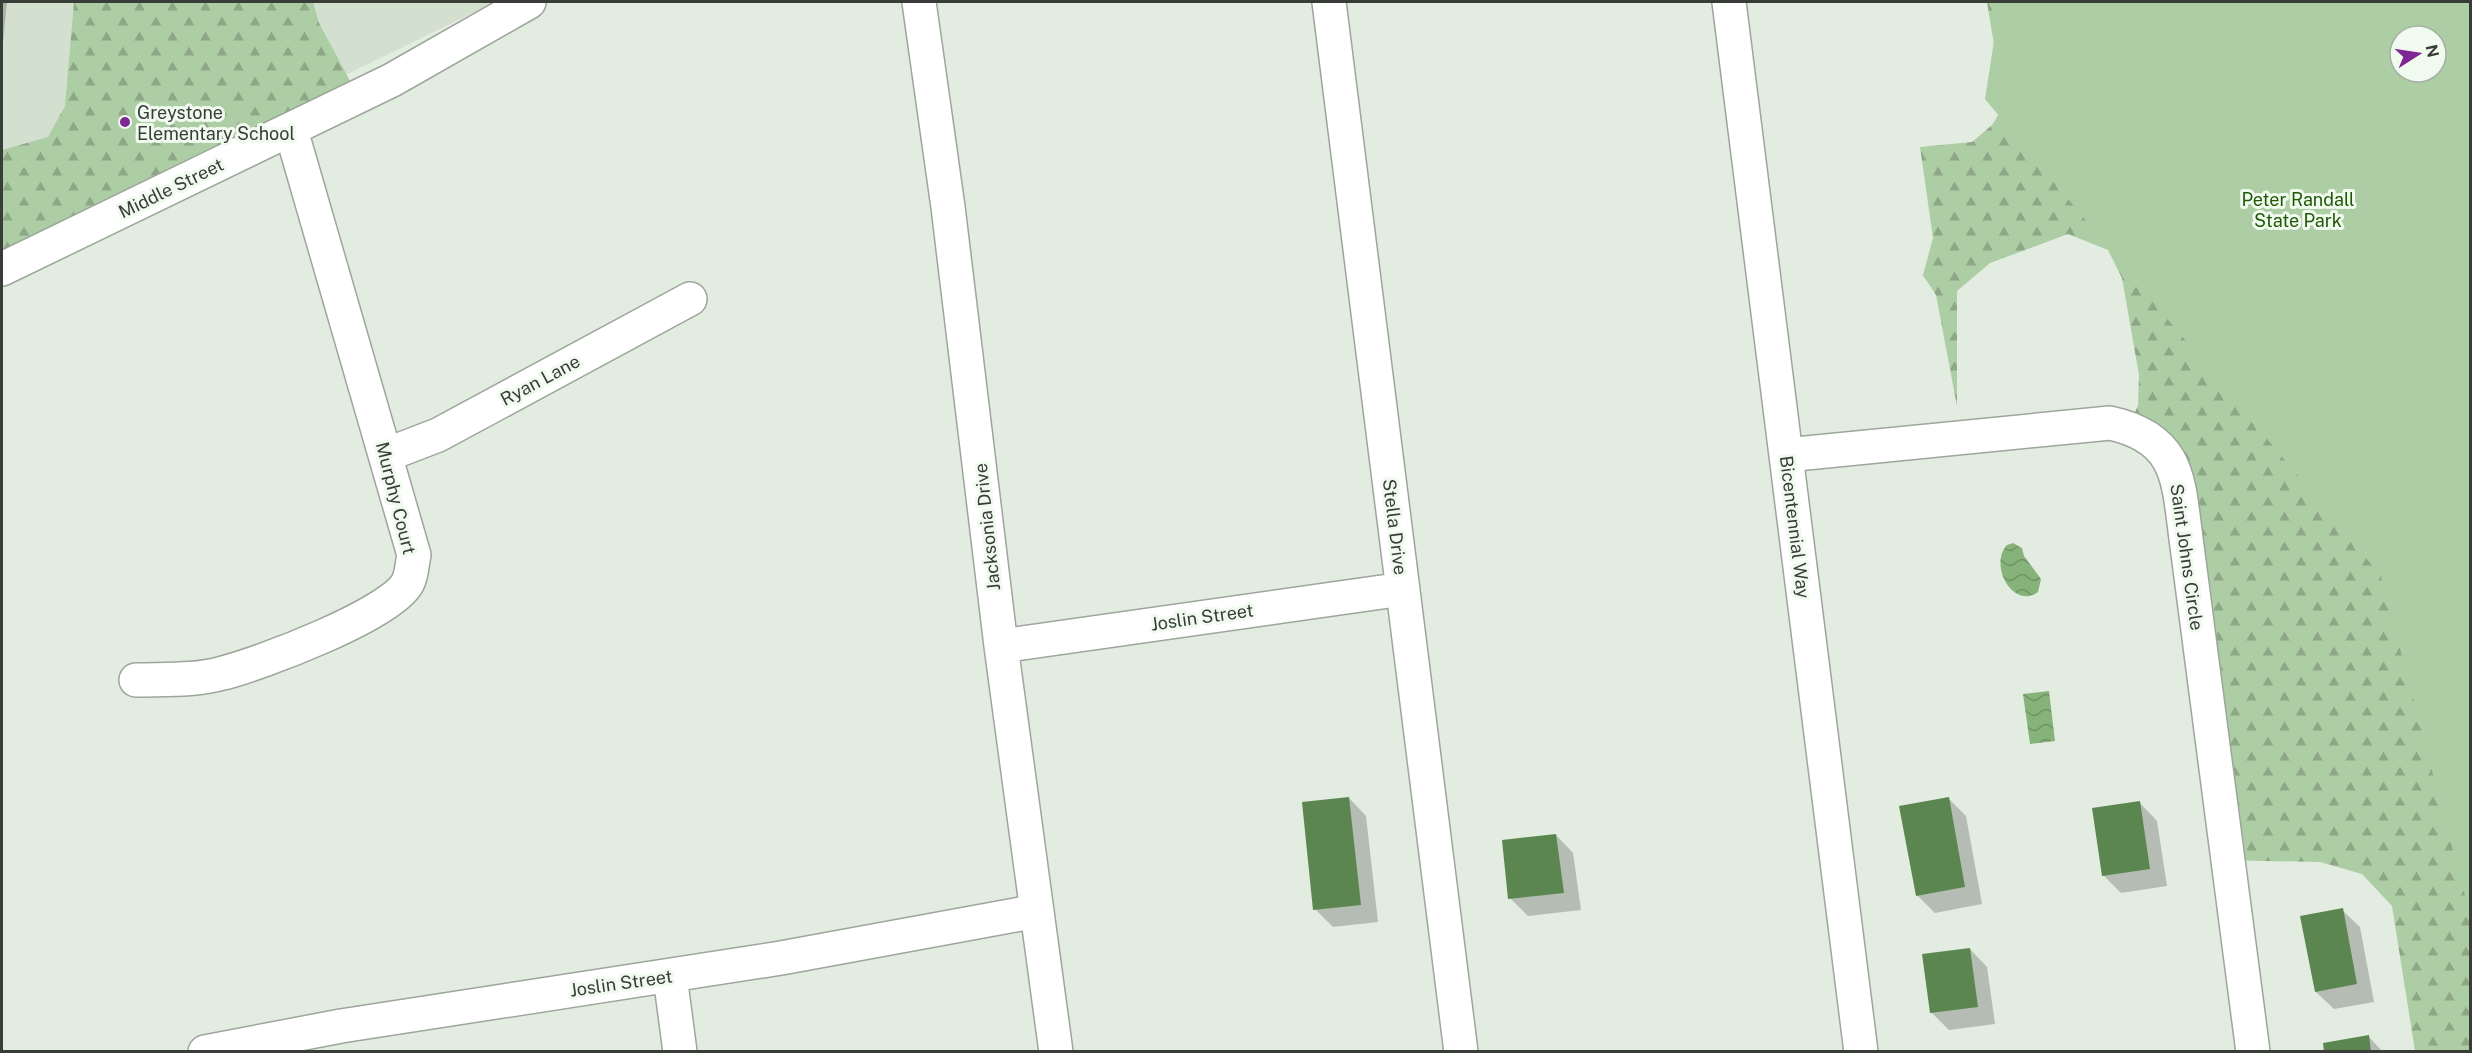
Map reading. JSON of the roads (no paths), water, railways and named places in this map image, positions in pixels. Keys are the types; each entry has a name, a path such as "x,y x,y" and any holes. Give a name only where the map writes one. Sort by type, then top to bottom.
{"street":[{"name":"Middle Street","path":"2,270 392,80 529,2"},
{"name":"Jacksonia Drive","path":"919,2 950,219 1001,645 1056,1052"},
{"name":"Stella Drive","path":"1329,2 1461,1052"},
{"name":"Bicentennial Way","path":"1729,2 1861,1052"},
{"name":"Murphy Court","path":"136,680 191,678 222,674 261,662 372,613 394,599 408,582 414,555 291,130"},
{"name":"Ryan Lane","path":"386,455 438,435 690,299"},
{"name":"Saint Johns Circle","path":"1786,455 2110,423 2144,434 2166,452 2177,477 2186,534 2253,1052"},
{"name":"Joslin Street","path":"1001,645 1403,589"},
{"name":"Joslin Street","path":"205,1052 343,1039 670,976 1037,911"},
{"path":"670,976 680,1052"}],"water":[{"path":"2013,543 2022,548 2024,556 2041,579 2038,592 2029,596 2013,591 2002,574 2000,564 2002,554 2007,545"},
{"path":"2049,691 2055,741 2030,744 2023,694"}],"place":[{"name":"Greystone Elementary School","path":"125,122"}],"park label":[{"name":"Peter Randall State Park","path":"2298,209"}]}
